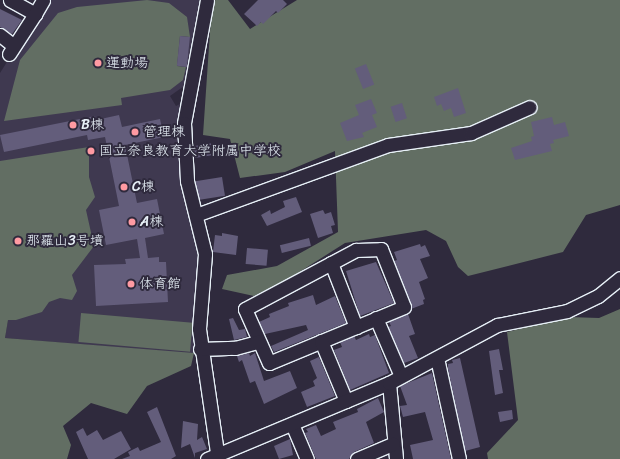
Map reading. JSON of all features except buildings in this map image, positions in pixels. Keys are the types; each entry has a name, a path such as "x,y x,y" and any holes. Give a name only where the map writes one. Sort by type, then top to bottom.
{"street":[{"path":"10,0 35,14"},
{"path":"0,35 11,50 43,0"},
{"path":"208,0 184,123 187,181 205,254 199,329 200,349 214,458 389,383 497,326 567,311 598,296 620,278"},
{"path":"196,215 388,145 471,133 530,107"},
{"path":"381,249 404,307 269,363 258,342 245,309 331,263 356,250 381,249"},
{"path":"331,263 356,327"},
{"path":"376,318 401,376"},
{"path":"321,341 346,401"},
{"path":"200,349 235,348 258,342"},
{"path":"437,358 459,459"},
{"path":"389,383 393,444 396,459"},
{"path":"292,424 307,459"},
{"path":"357,459 393,444"}],"shaded area":[{"name":"国立奈良教育大学附属中学校","path":"46,0 204,0 187,84 170,96 176,106 184,102 198,256 196,354 5,338 8,319 0,236 0,73"}],"green space":[{"name":"運動場","path":"147,0 169,3 187,17 190,37 180,36 177,66 186,67 183,80 170,90 121,98 122,105 4,121 20,60 58,13 77,7"},
{"path":"216,0 228,0 250,29 297,0 620,0 620,205 586,215 563,252 468,276 458,267 446,241 426,230 345,243 290,278 254,296 222,289 227,275 277,266 338,232 335,151 285,172 240,178 230,139 203,135 212,2"},
{"path":"89,147 89,177 95,197 86,210 94,246 72,275 77,291 72,300 60,298 49,302 42,312 16,320 8,320 5,338 194,353 191,366 147,386 127,414 91,403 63,426 71,445 67,459 0,459 0,161"},
{"path":"620,309 620,459 488,459 487,453 518,420 507,332 568,317 599,318"},
{"path":"81,313 193,323 190,352 78,342"}],"place":[{"name":"運動場","path":"98,63"},
{"name":"B棟","path":"73,125"},
{"name":"管理棟","path":"135,132"},
{"name":"国立奈良教育大学附属中学校","path":"91,151"},
{"name":"C棟","path":"124,187"},
{"name":"A棟","path":"132,222"},
{"name":"那羅山3号墳","path":"18,241"},
{"name":"体育館","path":"131,284"}]}
